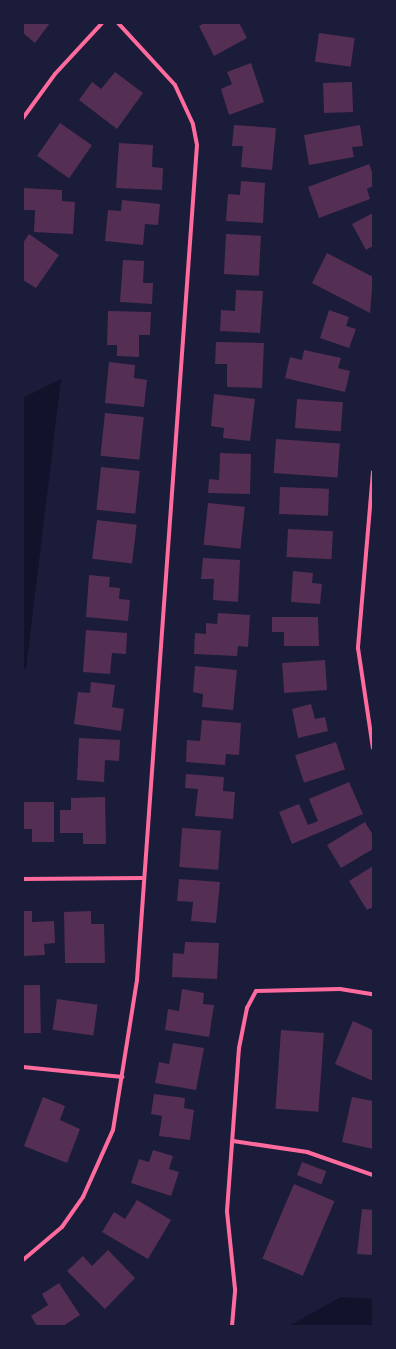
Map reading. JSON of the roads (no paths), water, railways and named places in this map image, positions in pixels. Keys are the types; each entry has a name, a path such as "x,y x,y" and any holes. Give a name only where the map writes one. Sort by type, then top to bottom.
{"street":[{"path":"23,118 55,74 102,23"},
{"path":"23,1260 62,1227 83,1197 113,1130 137,980 143,878 197,145 192,124 175,85 118,23"},
{"path":"373,472 358,648 373,748"},
{"path":"23,879 143,878"},
{"path":"232,1326 235,1289 227,1211 233,1141 238,1048 247,1008 256,991 340,989 373,994"},
{"path":"23,1067 122,1077"},
{"path":"233,1141 307,1152 373,1175"}]}
